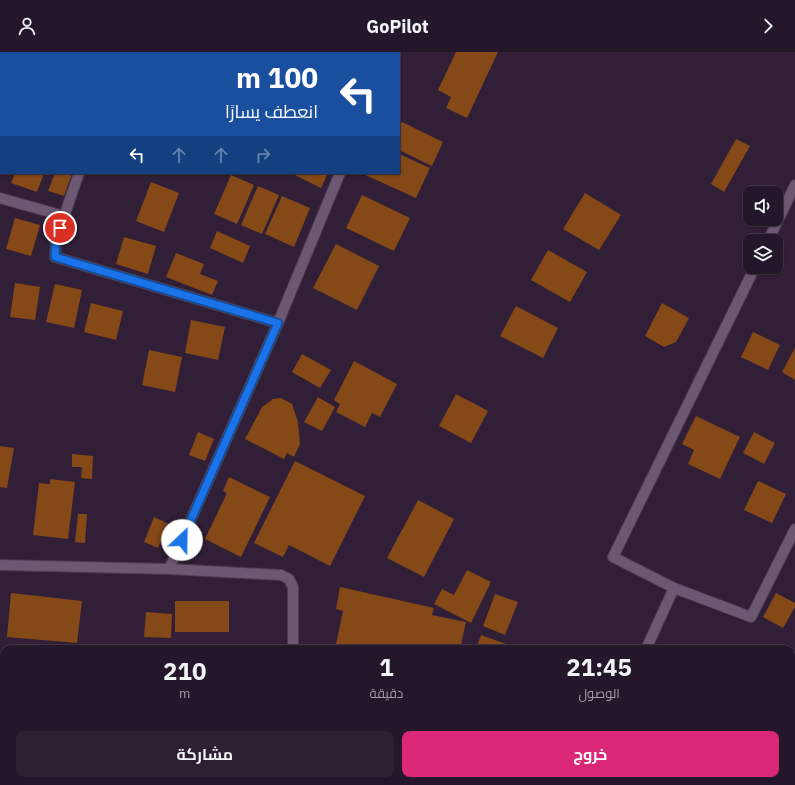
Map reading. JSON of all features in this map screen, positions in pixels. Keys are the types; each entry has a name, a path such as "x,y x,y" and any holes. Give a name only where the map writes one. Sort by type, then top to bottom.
{"street":[{"path":"79,174 56,240 55,257 278,323"},
{"path":"169,568 278,323 340,174"},
{"path":"771,234 795,185"},
{"path":"0,198 64,216"},
{"path":"752,274 613,557 674,588 751,617 795,529"},
{"path":"0,564 169,568 281,575 289,579 293,587 293,645"},
{"path":"648,645 674,588"}],"building":[{"path":"456,52 498,52 467,118 446,108 451,97 438,90"},
{"path":"402,122 443,142 432,166 400,150 400,125"},
{"path":"736,139 750,146 724,192 711,184"},
{"path":"400,154 430,168 416,198 363,174 400,174"},
{"path":"15,174 44,174 37,192 11,183"},
{"path":"55,174 72,174 64,196 48,191"},
{"path":"293,174 328,174 321,188"},
{"path":"231,175 254,185 237,224 214,214"},
{"path":"151,182 179,193 164,232 136,221"},
{"path":"258,186 279,195 262,234 241,225"},
{"path":"585,193 621,215 599,250 563,229"},
{"path":"362,195 410,218 394,251 346,228"},
{"path":"282,196 310,208 294,247 265,234"},
{"path":"15,218 40,225 31,256 6,249"},
{"path":"217,231 250,246 243,263 210,248"},
{"path":"124,237 156,246 148,274 116,264"},
{"path":"336,244 379,266 357,310 313,288"},
{"path":"548,250 587,272 570,302 531,280"},
{"path":"176,253 204,264 200,274 218,281 212,295 166,277"},
{"path":"15,283 40,287 35,320 10,317"},
{"path":"55,284 82,290 74,328 46,322"},
{"path":"91,303 123,311 116,340 84,332"},
{"path":"662,303 689,318 676,342 664,347 645,336"},
{"path":"516,306 558,328 543,358 500,336"},
{"path":"191,320 225,327 218,360 185,353"},
{"path":"753,332 780,345 768,370 741,357"},
{"path":"795,348 795,380 782,372"},
{"path":"149,350 182,357 175,392 142,385"},
{"path":"302,354 331,370 320,388 292,372"},
{"path":"354,361 397,384 380,417 372,413 365,427 336,412 340,404 334,400"},
{"path":"456,394 488,411 471,443 439,426"},
{"path":"318,397 335,407 322,431 304,422"},
{"path":"281,398 292,404 298,422 300,444 294,457 287,453 284,459 245,439 262,407 273,399"},
{"path":"696,416 740,437 720,479 688,464 694,450 682,444"},
{"path":"198,432 214,439 205,461 189,455"},
{"path":"754,432 775,443 764,464 743,453"},
{"path":"0,446 14,448 7,488 0,487"},
{"path":"72,454 93,456 92,479 81,478 82,467 72,467"},
{"path":"295,461 365,496 330,566 289,545 283,557 254,543"},
{"path":"229,477 270,497 241,557 205,539 227,493 223,491"},
{"path":"50,479 75,482 68,539 33,535 39,483 50,484"},
{"path":"758,481 786,494 772,523 744,510"},
{"path":"418,500 454,519 424,577 387,558"},
{"path":"78,514 87,514 85,543 75,542"},
{"path":"154,517 169,524 158,548 144,542"},
{"path":"467,570 491,582 471,623 434,604 442,589 454,595"},
{"path":"340,587 434,608 432,615 466,622 461,645 336,645 343,611 336,609"},
{"path":"11,593 82,601 77,643 7,637"},
{"path":"776,593 795,603 795,607 783,628 763,617"},
{"path":"495,594 518,602 505,635 483,626"},
{"path":"175,601 229,601 229,632 175,632"},
{"path":"146,612 172,614 171,638 144,637"},
{"path":"481,635 508,645 477,645"}],"route":[{"path":"60,228 56,240 55,257 278,323 182,540"}]}
